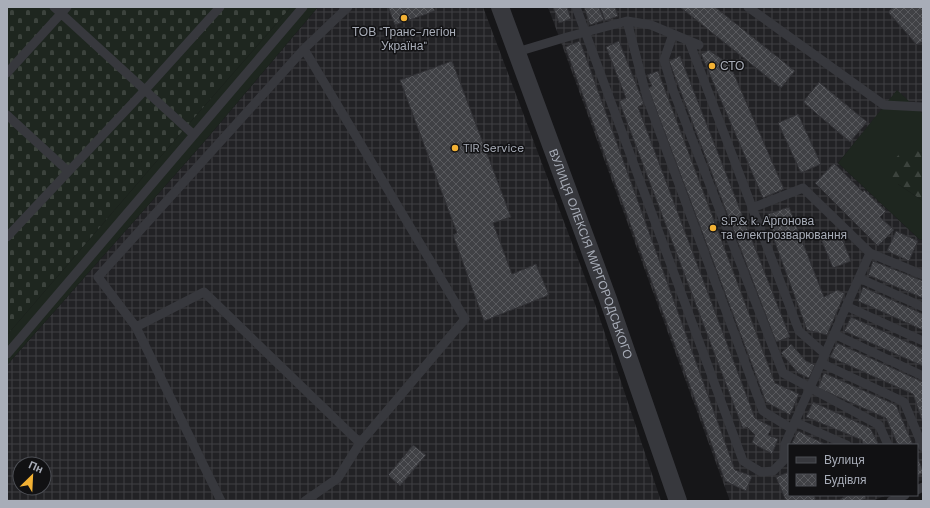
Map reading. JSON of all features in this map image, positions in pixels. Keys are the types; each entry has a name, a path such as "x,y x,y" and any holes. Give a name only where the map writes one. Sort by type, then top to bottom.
{"street":[{"name":"ВУЛИЦЯ ОЛЕКСІЯ МИРГОРОДСЬКОГО","path":"500,7 608,299 678,501"}],"lane":[{"path":"54,7 64,10 145,90 194,135"},
{"path":"7,237 145,90 219,7"},
{"path":"7,354 303,7"},
{"path":"221,501 136,327 98,277 304,49 348,7"},
{"path":"576,7 743,461 761,472 773,472 784,460 786,444 793,426 870,252"},
{"path":"748,7 884,105 923,108"},
{"path":"7,73 64,10"},
{"path":"517,52 627,21 651,25 699,45"},
{"path":"627,21 647,98 763,411 793,426 844,444"},
{"path":"674,34 664,60 673,90 783,373 879,425 888,444"},
{"path":"689,40 799,331 825,354"},
{"path":"304,49 465,319 360,443 338,478 305,501"},
{"path":"7,115 68,171"},
{"path":"752,208 803,188 870,252 923,275"},
{"path":"859,278 923,307"},
{"path":"136,327 204,292 360,443"},
{"path":"846,306 923,341"},
{"path":"834,334 923,376"},
{"path":"821,363 904,402 923,447"},
{"path":"891,501 903,496"}],"shaded area":[{"path":"318,7 483,7 595,304 661,501 7,501 7,365 204,142"},
{"path":"548,7 923,7 923,114 897,91 838,163 919,239 923,240 923,480 918,482 918,444 788,444 788,496 884,496 872,501 730,501"}],"green space":[{"path":"7,7 291,7 7,335"},
{"path":"291,7 318,7 204,142 7,365 7,335"},
{"path":"897,90 923,114 923,154 918,151 898,184 923,201 923,240 919,239 838,163"},
{"path":"918,151 923,154 923,201 898,184 891,175 889,166 901,152"}],"building":[{"name":"ТОВ \"Транс-легіон Україна\"","path":"388,7 433,7 435,11 395,25"},
{"path":"553,7 567,7 571,19 559,23"},
{"path":"584,7 599,7 604,20 590,25"},
{"path":"600,7 615,7 618,16 605,21"},
{"path":"680,7 715,7 795,71 781,88"},
{"path":"894,7 923,7 923,41 917,45 888,12"},
{"path":"580,41 735,470 752,476 746,491 725,481 565,47"},
{"path":"619,41 644,104 638,107 755,418 772,427 768,435 778,439 772,454 752,443 755,435 747,427 743,429 619,101 626,98 606,47"},
{"path":"709,50 730,65 784,189 763,198 701,54"},
{"path":"680,56 790,337 776,342 669,61"},
{"name":"TIR Service","path":"452,61 511,217 493,223 512,274 536,264 549,295 484,321 453,235 457,233 400,80"},
{"path":"658,71 775,383 799,394 790,415 766,402 648,88 652,86 647,75"},
{"path":"819,82 867,122 850,142 803,102"},
{"path":"798,114 821,164 801,173 778,123"},
{"path":"834,163 863,192 864,190 886,211 880,217 894,230 878,246 815,183"},
{"path":"789,207 824,297 837,290 845,293 827,335 807,330 765,215"},
{"path":"839,231 851,261 833,268 821,239"},
{"path":"896,231 918,241 909,261 887,251"},
{"path":"873,261 923,281 923,298 868,275"},
{"path":"863,287 923,314 923,330 858,301"},
{"path":"851,317 923,349 923,366 844,331"},
{"path":"837,343 923,382 923,423 913,394 830,357"},
{"path":"791,344 806,361 815,365 809,378 798,373 781,353"},
{"path":"824,373 896,405 913,444 898,444 886,418 818,388"},
{"path":"813,402 870,428 878,444 863,444 862,440 806,417"},
{"path":"798,431 825,444 792,444"},
{"path":"413,445 426,455 400,486 388,475"},
{"path":"918,458 923,471 923,473 918,476"},
{"path":"788,472 788,496 814,496 816,501 786,501 776,477"},
{"path":"847,496 865,496 866,499 860,501 836,501"}],"place":[{"name":"ТОВ \"Транс-легіон Україна\"","path":"404,18"},
{"name":"СТО","path":"712,66"},
{"name":"TIR Service","path":"455,148"},
{"name":"S.P.& k. Аргонова та електрозварювання","path":"713,228"}]}
